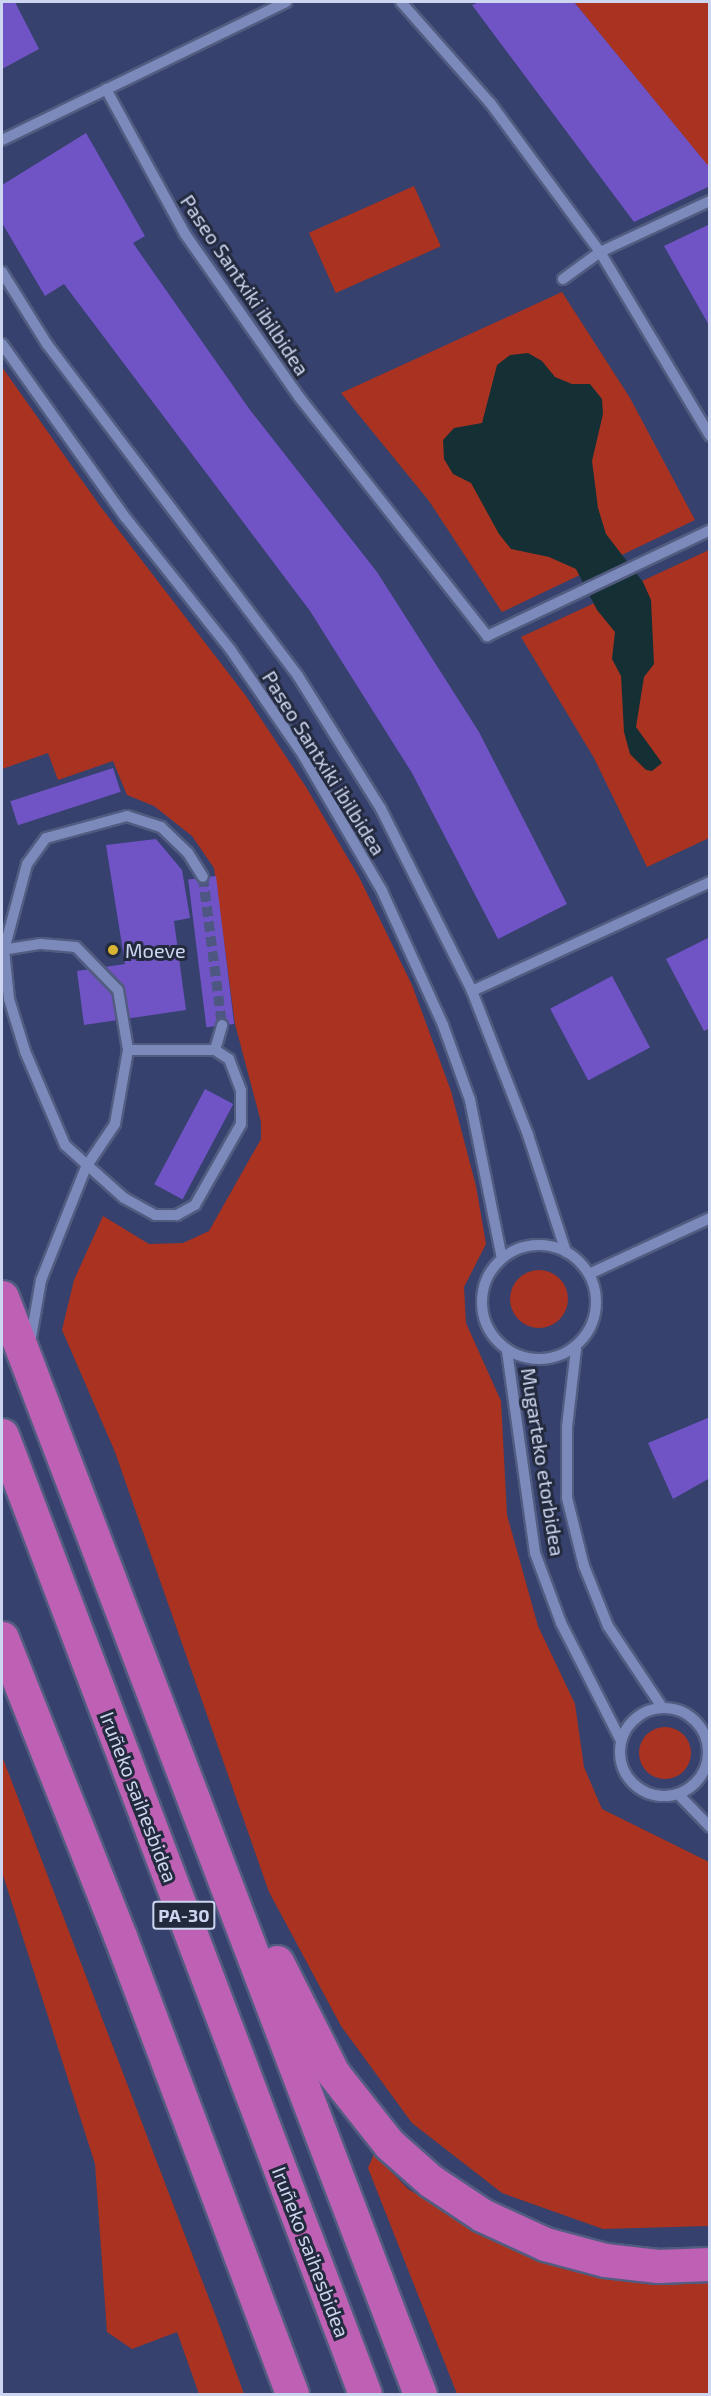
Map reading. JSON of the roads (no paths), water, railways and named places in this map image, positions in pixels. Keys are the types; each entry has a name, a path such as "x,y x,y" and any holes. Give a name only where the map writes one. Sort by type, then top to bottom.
{"highway":[{"path":"2,1297 420,2394"},
{"name":"Iruñeko saihesbidea","path":"2,1435 366,2394"},
{"path":"2,1638 120,1936 292,2394"},
{"path":"212,1847 251,1901 292,1995 333,2073 389,2144 431,2181 482,2215 545,2244 605,2260 658,2266 710,2264"}],"street":[{"path":"2,140 286,2"},
{"path":"401,2 491,104 600,252 710,436"},
{"name":"Paseo Santxiki ibilbidea","path":"106,88 191,243 300,398 487,636 710,530"},
{"path":"563,279 600,252 710,201"},
{"name":"Paseo Santxiki ibilbidea","path":"2,272 47,344 298,676 381,810 472,991 528,1135 566,1251"},
{"name":"Paseo Santxiki ibilbidea","path":"2,344 125,518 230,649 303,755 382,891 443,1025 470,1100 502,1258"},
{"path":"128,1050 215,1050 229,1059 241,1091 241,1124 195,1205 177,1215 154,1215 86,1167 65,1145 25,1051 9,999 3,950 27,864 46,838 127,816 161,827 188,853 203,877"},
{"path":"472,991 710,882"},
{"path":"3,950 41,944 76,947 118,990 128,1050 115,1124 86,1167 41,1280 26,1361"},
{"path":"215,1050 222,1026"},
{"path":"589,1274 710,1218"},
{"path":"533,1245 566,1251 589,1274 596,1293 596,1313 576,1349 557,1357 507,1352 488,1328 483,1310 483,1291 490,1273 502,1258 533,1245"},
{"name":"Mugarteko etorbidea","path":"576,1349 567,1427 570,1510 584,1566 608,1626 662,1707"},
{"name":"Mugarteko etorbidea","path":"507,1352 535,1553 561,1623 621,1741"},
{"path":"662,1707 685,1712 706,1727 709,1750 705,1769 694,1785 678,1794 659,1797 641,1790 627,1777 620,1760 621,1741 629,1724 644,1712 662,1707"},
{"path":"678,1794 710,1827"}],"tunnel":[{"path":"203,877 222,1025"}],"place":[{"name":"Moeve","path":"113,950"}]}
